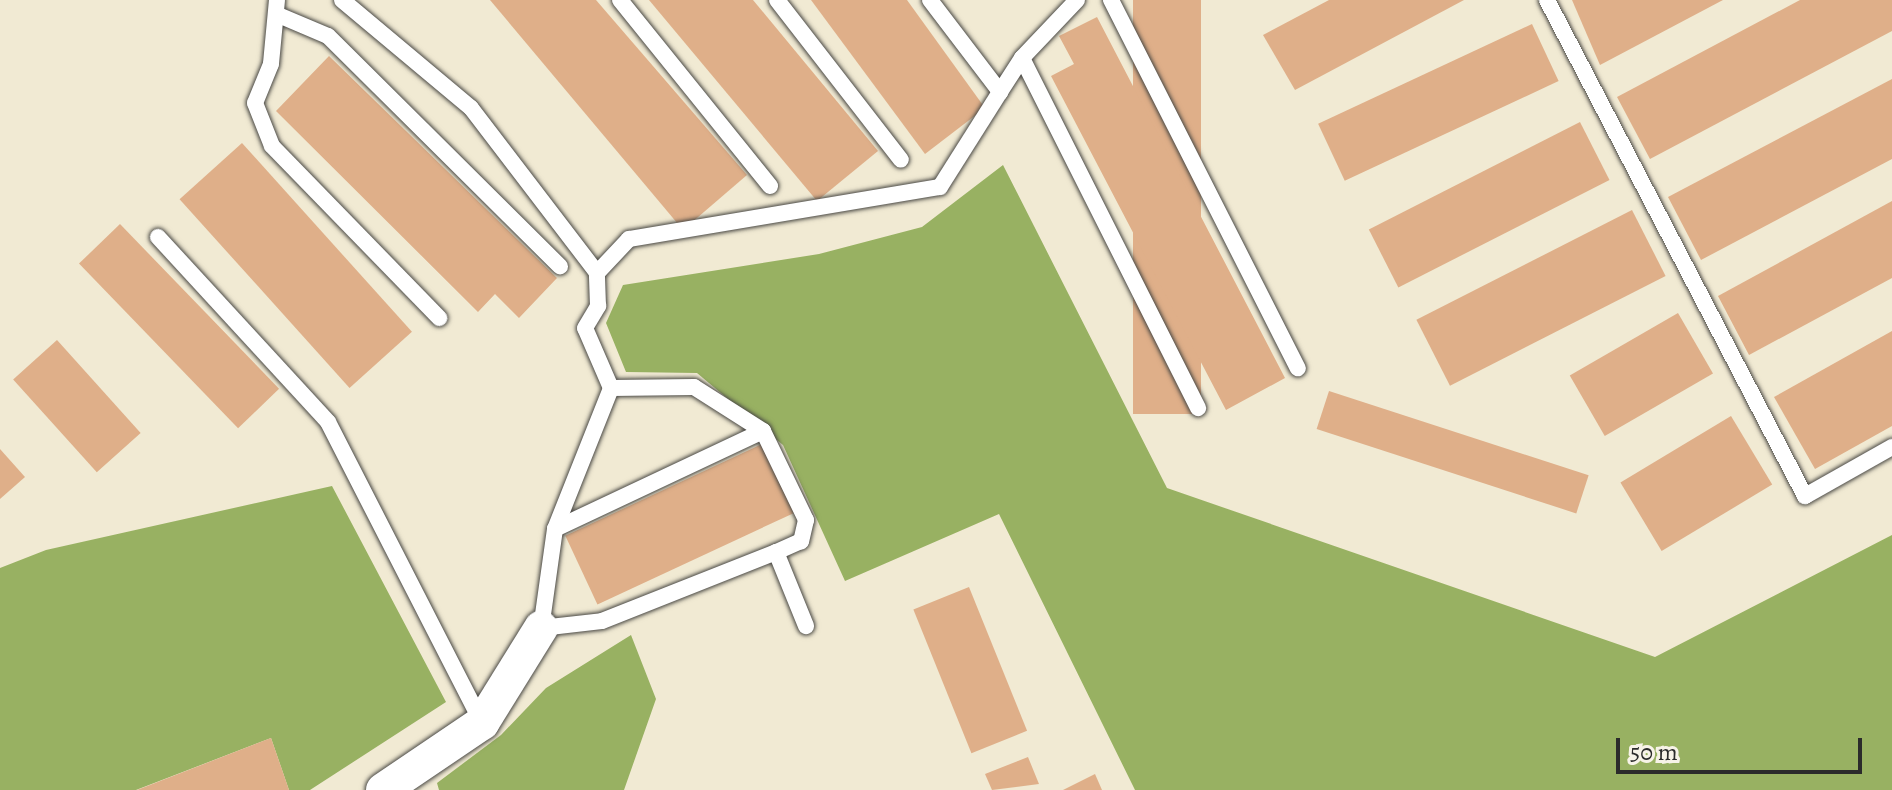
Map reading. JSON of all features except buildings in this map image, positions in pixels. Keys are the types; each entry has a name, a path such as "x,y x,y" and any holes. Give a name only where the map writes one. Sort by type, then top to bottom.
{"street":[{"path":"403,784 482,723 541,628"}],"lane":[{"path":"342,0 471,108 597,273 598,306 585,328 611,388 555,529 541,628 602,621 801,541 806,520 763,431 694,387 611,388"},
{"path":"620,0 770,186"},
{"path":"777,0 901,160"},
{"path":"930,0 1000,92"},
{"path":"597,273 629,239 940,187 1022,58 1077,0"},
{"path":"1111,0 1298,368"},
{"path":"1547,0 1805,496 1892,447"},
{"path":"439,318 272,146 255,103 271,64 276,7 328,36 560,266"},
{"path":"1022,58 1198,408"},
{"path":"158,237 328,422 482,723"},
{"path":"555,529 763,431"},
{"path":"776,552 806,626"}],"green space":[{"path":"1003,165 1167,488 1655,657 1892,535 1892,790 1135,790 999,514 845,581 783,445 697,373 626,372 606,323 623,285 819,254 922,227"},
{"path":"332,486 446,702 310,790 289,790 271,738 136,790 0,790 0,568 46,550"},
{"path":"631,635 656,699 624,790 439,790 437,783 501,735 546,688"}]}
